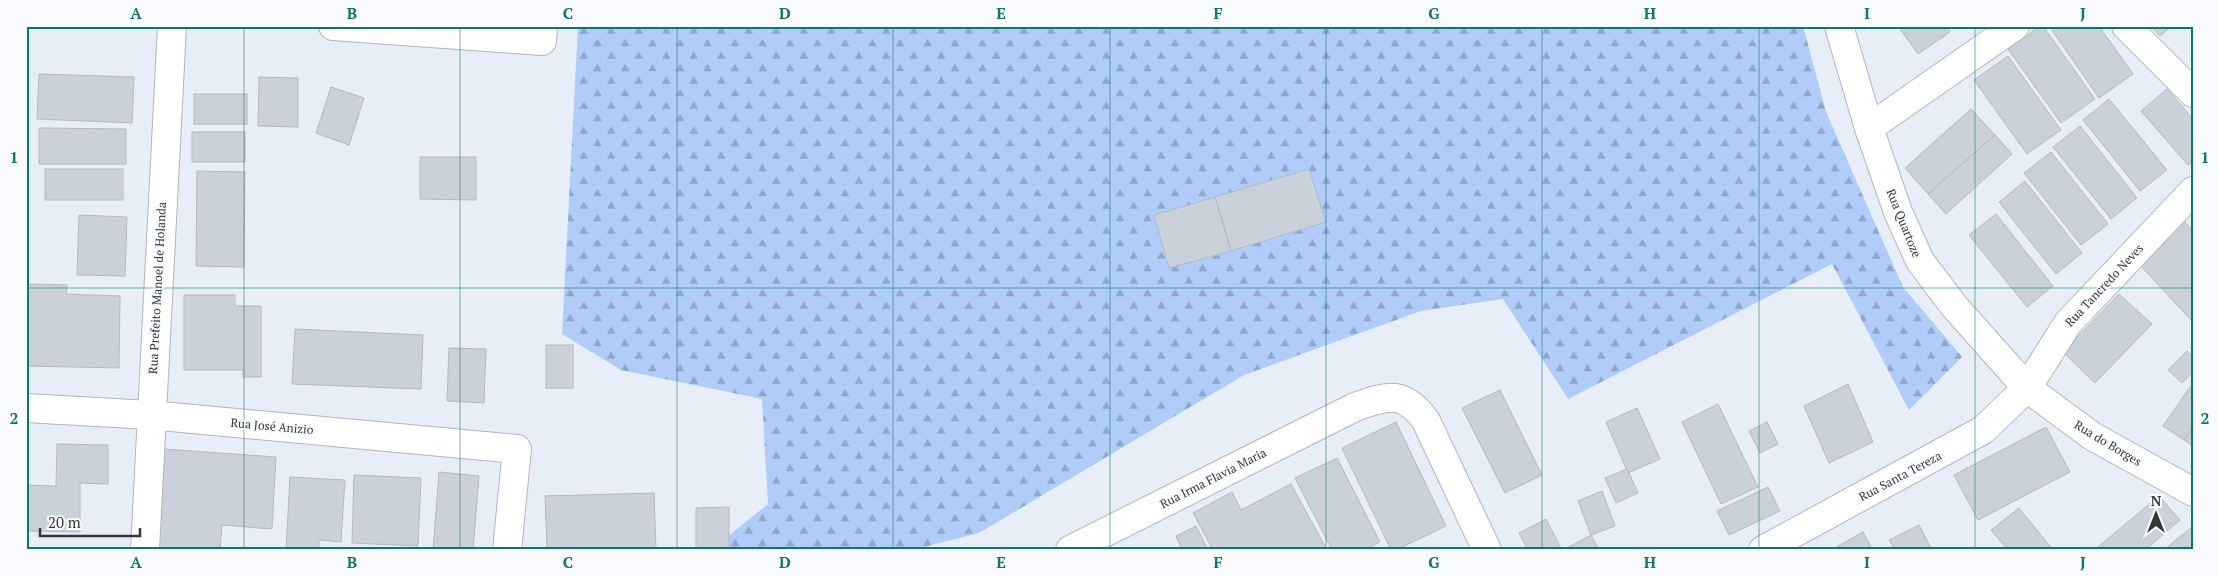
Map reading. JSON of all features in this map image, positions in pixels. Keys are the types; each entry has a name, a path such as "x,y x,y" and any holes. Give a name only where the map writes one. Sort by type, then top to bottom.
{"street":[{"name":"Rua Prefeito Manoel de Holanda","path":"145,550 150,415 172,26"},
{"path":"334,26 542,33"},
{"name":"Rua Quartoze","path":"1839,26 1869,128 1898,212 1920,261 1954,306 2026,388"},
{"path":"1869,128 2015,26"},
{"path":"2126,26 2193,93"},
{"name":"Rua Tancredo Neves","path":"2026,388 2068,323 2193,192"},
{"name":"Rua do Borges","path":"2026,388 2092,436 2193,492"},
{"name":"Rua Santa Tereza","path":"1763,550 1983,430 2026,388"},
{"name":"Rua Irma Flavia Maria","path":"1070,550 1356,407 1385,396 1403,399 1416,408 1426,421 1487,550"},
{"name":"Rua José Anizio","path":"26,408 150,415 517,449 507,550"}],"green space":[{"path":"578,26 1803,26 1826,112 1903,287 1962,357 1909,410 1832,264 1568,399 1503,299 1421,311 1244,375 979,533 912,550 711,550 768,504 762,399 621,370 562,334"}],"building":[{"path":"1898,26 1946,26 1950,32 1918,54"},
{"path":"2040,26 2043,26 2095,99 2061,123 2008,49"},
{"path":"2049,26 2099,26 2133,74 2099,98"},
{"path":"2151,26 2172,26 2160,36"},
{"path":"2008,56 2061,130 2027,154 1974,80"},
{"path":"39,74 134,77 132,123 37,119"},
{"path":"259,77 298,78 298,127 258,126"},
{"path":"331,87 364,98 349,145 316,133"},
{"path":"2167,89 2193,119 2193,162 2188,165 2141,111"},
{"path":"194,94 247,94 247,124 194,124"},
{"path":"2109,99 2167,170 2140,191 2083,120"},
{"path":"1971,109 1995,135 1928,194 1905,168"},
{"path":"2080,126 2137,198 2111,219 2053,147"},
{"path":"39,128 126,129 126,164 39,164"},
{"path":"192,132 245,132 245,162 192,162"},
{"path":"1995,135 2012,154 1946,214 1928,194"},
{"path":"2051,152 2108,224 2081,245 2024,173"},
{"path":"420,157 476,157 476,200 420,199"},
{"path":"45,169 123,169 123,200 45,200"},
{"path":"1309,169 1326,222 1231,251 1215,197"},
{"path":"197,171 245,172 244,267 196,266"},
{"path":"2025,181 2082,253 2056,274 1999,202"},
{"path":"1215,197 1231,251 1169,268 1154,215"},
{"path":"1996,214 2053,286 2027,307 1969,235"},
{"path":"79,215 127,217 125,276 77,275"},
{"path":"2182,219 2193,231 2193,322 2136,261"},
{"path":"26,284 67,285 66,294 120,296 119,368 26,366"},
{"path":"2119,294 2152,324 2095,383 2063,352"},
{"path":"184,295 235,295 235,306 261,306 261,377 243,377 243,370 184,370"},
{"path":"295,329 423,335 421,389 292,384"},
{"path":"546,345 573,345 573,388 546,388"},
{"path":"449,348 486,349 484,403 447,401"},
{"path":"2187,351 2193,357 2193,372 2182,383 2168,370"},
{"path":"1848,384 1873,442 1829,463 1804,406"},
{"path":"2190,387 2193,389 2193,428 2184,440 2163,426"},
{"path":"1500,390 1542,475 1505,493 1462,408"},
{"path":"1718,404 1758,487 1721,504 1682,422"},
{"path":"1637,408 1660,459 1628,473 1606,422"},
{"path":"1396,422 1446,526 1396,550 1391,550 1342,448"},
{"path":"1767,422 1778,444 1760,453 1749,431"},
{"path":"2046,427 2070,472 1978,520 1954,475"},
{"path":"2193,428 2193,446 2184,440"},
{"path":"57,444 108,445 108,484 80,483 80,532 26,531 26,485 56,486"},
{"path":"164,449 276,457 272,529 222,525 220,550 157,550"},
{"path":"1337,458 1380,542 1364,550 1332,550 1295,478"},
{"path":"1627,469 1638,493 1616,503 1605,478"},
{"path":"439,472 479,476 473,550 433,550"},
{"path":"354,475 421,478 418,546 352,543"},
{"path":"290,477 345,480 341,542 319,540 319,550 286,550"},
{"path":"1291,484 1327,550 1213,550 1193,513 1232,492 1241,510"},
{"path":"1768,487 1780,511 1729,535 1717,511"},
{"path":"1602,491 1615,526 1591,535 1578,501"},
{"path":"654,493 656,550 547,550 545,496"},
{"path":"2159,496 2180,520 2145,550 2101,550 2098,547"},
{"path":"729,507 729,550 696,550 696,508"},
{"path":"2019,508 2053,550 2008,550 1991,530"},
{"path":"1546,519 1562,550 1528,550 1519,533"},
{"path":"1919,525 1932,550 1895,550 1889,540"},
{"path":"1196,526 1208,550 1182,550 1176,536"},
{"path":"2193,526 2193,550 2164,550"},
{"path":"1863,532 1873,550 1831,550"},
{"path":"1591,535 1599,550 1563,550"}]}
